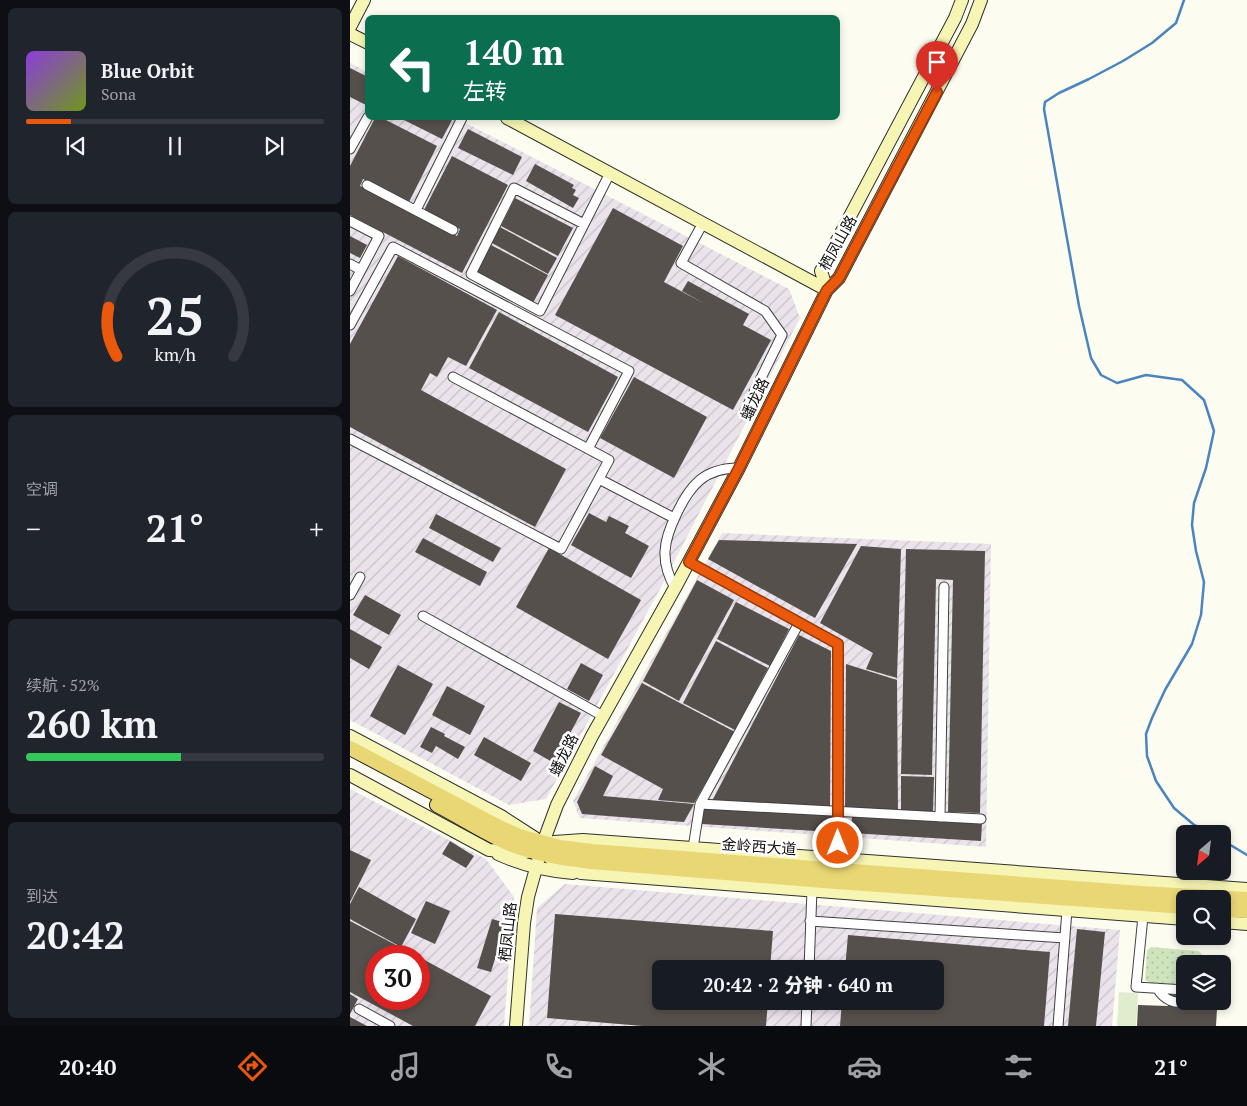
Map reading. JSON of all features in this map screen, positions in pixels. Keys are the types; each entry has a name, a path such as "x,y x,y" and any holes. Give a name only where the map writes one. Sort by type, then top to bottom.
{"main road":[{"name":"金岭西大道","path":"350,748 499,827 519,836 560,847 1141,893 1247,899"},
{"name":"金岭西大道","path":"350,759 494,837 514,845 543,843 558,858 823,881 1176,906"},
{"path":"1231,911 1247,912"}],"street":[{"path":"350,27 364,0"},
{"name":"栖凤山路","path":"957,2 955,18 821,271 827,290 839,278 972,24 981,0"},
{"path":"350,34 365,42"},
{"path":"350,149 366,120"},
{"path":"416,210 461,120"},
{"path":"511,120 827,290"},
{"path":"584,224 514,188 471,274 540,311 610,173"},
{"path":"367,185 453,230"},
{"path":"350,221 379,236 350,291"},
{"path":"703,223 681,264 765,311 782,335 744,413"},
{"path":"350,325 393,247 629,371 588,449"},
{"path":"350,264 361,270"},
{"name":"蟠龙路","path":"543,843 557,804 739,468 827,290"},
{"path":"350,438 561,549 609,460 453,377"},
{"path":"675,588 667,571 664,552 667,535 684,498 694,484 701,479 715,472 739,468"},
{"path":"598,479 674,518"},
{"path":"689,562 838,644 838,859"},
{"path":"350,595 360,576"},
{"path":"940,817 944,587"},
{"path":"423,616 603,716"},
{"path":"693,848 700,804 799,623"},
{"path":"350,736 501,816 543,843 581,873"},
{"path":"350,775 490,850 519,863 536,868 1176,918"},
{"path":"700,804 980,819"},
{"path":"490,850 583,840 1247,889"},
{"name":"栖凤山路","path":"516,1026 526,906 543,843"},
{"path":"809,960 812,890"},
{"path":"1058,1026 1067,910"},
{"path":"1143,916 1136,987 1176,989"},
{"path":"810,921 1065,938"},
{"path":"1231,923 1247,924"},
{"path":"1157,988 1168,1000 1176,1002"},
{"path":"359,1009 390,1026"},
{"path":"806,1026 807,1010"}],"shaded area":[{"path":"350,63 365,71 365,120 460,120 789,289 800,318 661,587 546,799 509,805 350,720"},
{"path":"722,533 991,544 986,847 580,818 573,801"},
{"path":"350,789 486,859 514,897 504,1026 350,1026"},
{"path":"565,884 1120,930 1112,1026 529,1026 537,908"}],"green space":[{"path":"1151,947 1198,951 1202,955 1176,955 1176,984 1149,983 1145,980 1147,950"},
{"path":"1119,992 1138,993 1136,1026 1117,1026"}],"building":[{"path":"350,68 365,76 365,104 350,97"},
{"path":"374,120 386,120 437,146 409,202 363,179 360,186 457,236 460,229 424,210 452,156 508,185 462,273 350,215 350,166"},
{"path":"404,120 452,120 442,139"},
{"path":"468,129 522,157 513,175 458,148"},
{"path":"535,164 574,185 572,188 576,190 573,195 579,198 573,208 526,181"},
{"path":"515,198 573,228 558,256 501,226"},
{"path":"613,208 683,246 664,282 705,304 682,291 688,281 749,314 743,325 771,340 733,410 555,315"},
{"path":"500,227 557,258 548,274 492,243"},
{"path":"350,236 367,245 360,258 350,253"},
{"path":"491,245 548,275 533,303 476,273"},
{"path":"398,256 497,310 466,366 448,357 437,377 430,373 421,390 566,469 535,527 350,427 350,344"},
{"path":"499,312 618,377 588,432 469,368"},
{"path":"634,377 707,417 674,478 600,438"},
{"path":"589,513 606,522 609,516 629,526 625,533 649,546 631,578 571,545"},
{"path":"436,514 501,548 493,562 429,528"},
{"path":"423,538 487,572 480,586 415,552"},
{"path":"719,540 857,544 815,618 708,559"},
{"path":"861,546 901,549 897,678 866,669 873,653 820,623"},
{"path":"549,548 641,600 608,659 516,607"},
{"path":"906,549 985,551 980,813 948,812 953,580 936,579 932,775 901,774"},
{"path":"697,580 734,600 679,701 643,681"},
{"path":"365,595 401,615 389,635 353,615"},
{"path":"736,602 789,629 770,666 717,639"},
{"path":"350,629 382,647 369,669 350,658"},
{"path":"799,635 831,651 830,809 712,801"},
{"path":"716,641 768,668 735,730 683,703"},
{"path":"581,663 603,675 589,701 567,689"},
{"path":"846,664 897,680 898,813 845,809"},
{"path":"398,665 433,684 405,735 370,716"},
{"path":"642,683 735,732 694,803 658,800 663,789 601,755"},
{"path":"447,686 485,706 470,735 432,715"},
{"path":"559,702 581,713 554,763 533,751"},
{"path":"431,727 465,747 458,759 436,746 432,753 420,747"},
{"path":"484,737 531,763 521,781 474,755"},
{"path":"595,766 613,776 603,796 694,804 684,822 582,814 577,802"},
{"path":"901,776 934,777 933,812 901,811"},
{"path":"703,807 834,815 833,832 702,824"},
{"path":"852,815 982,823 981,841 851,833"},
{"path":"450,841 474,856 466,868 442,854"},
{"path":"350,850 371,860 350,902"},
{"path":"359,887 416,919 402,945 397,945 350,919 350,904"},
{"path":"426,901 450,911 435,944 411,933"},
{"path":"555,914 773,931 771,960 652,960 652,1010 767,1010 766,1026 643,1026 547,1018"},
{"path":"492,919 506,923 491,972 477,968"},
{"path":"350,921 396,945 365,945 365,1000 350,992"},
{"path":"1077,929 1105,932 1096,1026 1068,1026"},
{"path":"848,935 1050,952 1044,1026 840,1026 841,1010 944,1010 944,960 846,960"},
{"path":"430,963 491,996 475,1026 413,1026 383,1010 430,1010"},
{"path":"350,994 358,999 350,1014"},
{"path":"1168,995 1176,995 1176,1010 1217,1010 1216,1026 1137,1026 1138,1005 1168,1006"},
{"path":"350,1017 367,1026 350,1026"}],"waterway":[{"path":"1184,0 1176,23 1152,43 1123,61 1059,93 1045,102 1044,109 1079,306 1091,358 1101,375 1117,383 1146,375 1182,380 1204,400 1214,431 1206,468 1194,503 1192,525 1204,582 1201,615 1192,644 1165,690 1146,734 1147,756 1156,781 1174,808 1195,825"},
{"path":"1231,845 1247,855"}],"route":[{"path":"838,843 838,644 689,562 739,468 827,290 839,278 937,92"}]}
